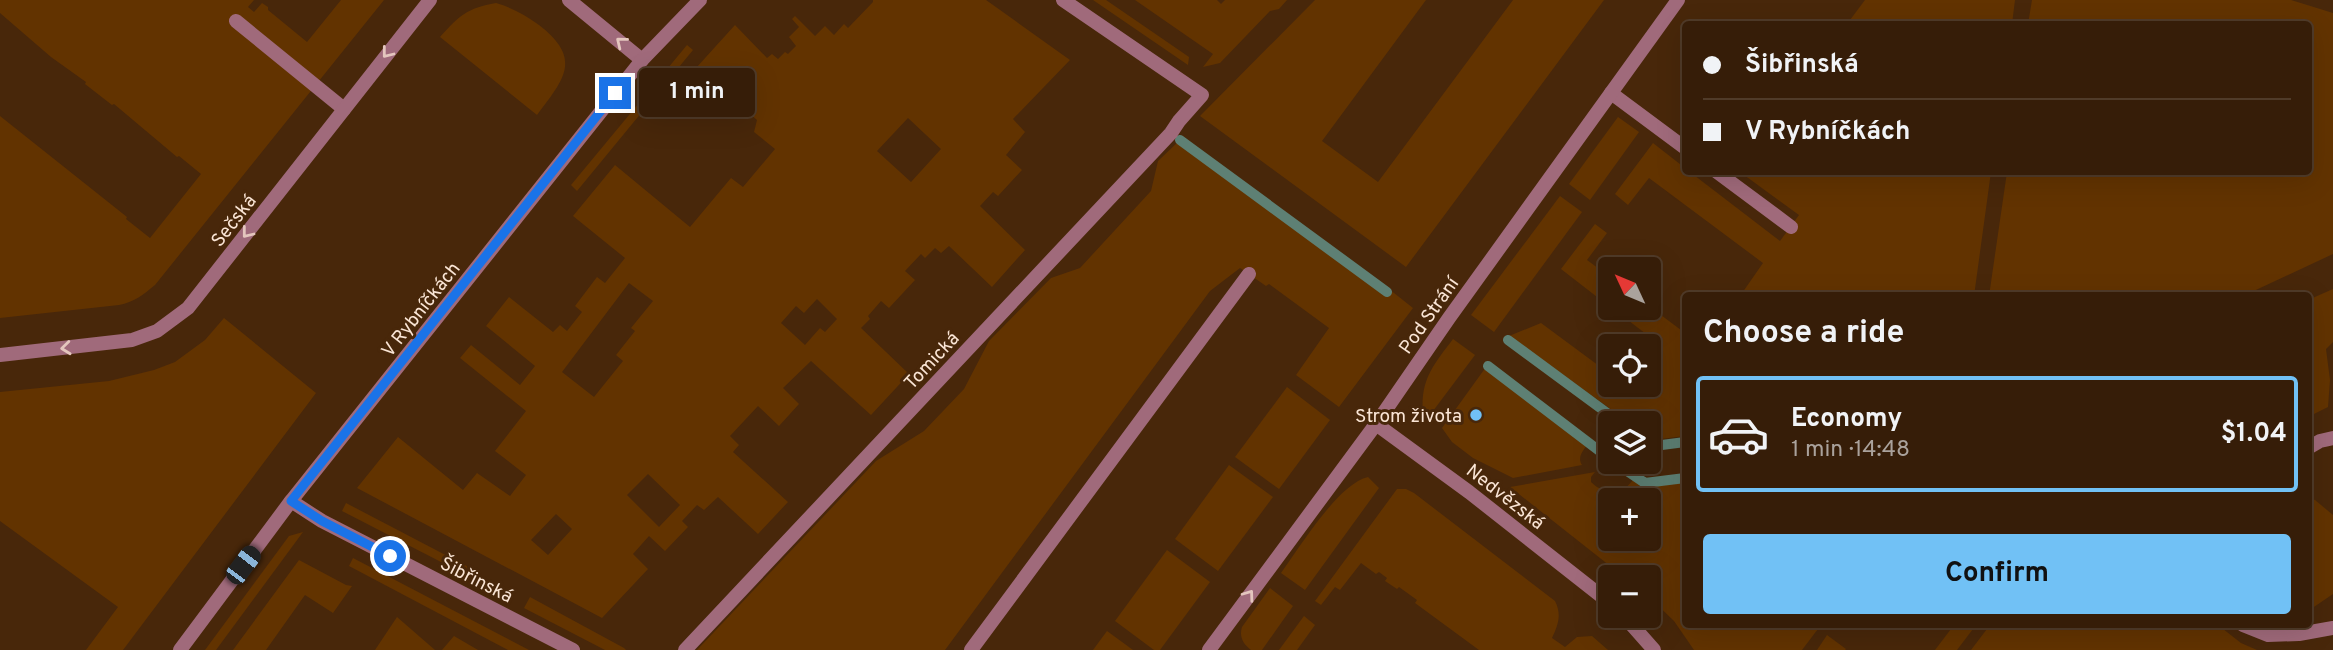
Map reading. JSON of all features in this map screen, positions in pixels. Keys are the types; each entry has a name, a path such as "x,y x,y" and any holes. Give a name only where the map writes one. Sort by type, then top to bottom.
{"street":[{"name":"Sečská","path":"0,355 132,340 157,331 188,308 430,0"},
{"path":"569,0 642,60"},
{"name":"V Rybníčkách","path":"180,650 291,501 642,60 700,0"},
{"name":"Tomická","path":"685,650 1161,144 1202,94 1063,0"},
{"name":"Pod Strání","path":"1215,648 1678,0"},
{"path":"236,21 344,108"},
{"path":"1611,93 1682,146"},
{"path":"1721,175 1791,227"},
{"path":"971,650 1249,274"},
{"name":"Nedvězská","path":"1376,424 1469,492 1598,594"},
{"path":"2312,446 2333,438"},
{"name":"Šibřinská","path":"291,501 322,521 573,650"},
{"path":"1635,628 1654,650"},
{"path":"2250,628 2268,635 2299,634 2333,628"}],"shaded area":[{"path":"0,0 254,0 248,7 254,12 262,3 307,42 341,0 384,0 155,285 138,298 119,305 0,318 0,116 150,238 201,174 51,57 0,13"},
{"path":"986,0 1070,60 1013,119 1025,132 1006,155 1022,170 998,196 993,192 980,206 1025,250 992,287 949,246 941,253 935,248 925,258 921,254 905,271 915,280 889,308 881,301 861,328 909,374 871,415 811,361 783,388 799,404 779,426 758,406 730,436 739,445 733,452 788,502 758,534 718,497 704,510 697,505 682,521 688,527 665,551 649,536 633,554 648,569 602,618 357,488 398,437 463,490 477,473 510,496 526,475 495,451 526,411 460,358 471,345 520,385 535,366 486,326 509,297 553,332 560,325 567,331 582,312 575,306 597,277 605,283 625,258 573,216 615,165 690,227 731,178 743,187 775,149 754,132 757,120 696,68 735,25 767,58 772,54 778,59 796,46 789,37 799,27 792,19 795,16 815,36 825,26 834,35 844,24 848,28 873,2","holes":["908,118 941,149 911,182 877,151","629,283 653,301 631,328 635,331 616,355 623,361 594,397 562,372","817,299 837,319 825,332 820,328 805,345 781,323 796,306 804,313","648,474 680,505 659,527 627,495","556,514 572,529 548,555 531,540"]},
{"path":"1093,0 1106,0 1189,57 1188,65"},
{"path":"1135,0 1217,0 1221,4 1225,0 1287,0 1279,9 1270,11 1220,63 1203,67 1213,54"},
{"path":"1315,0 1426,0 1322,141 1378,182 1513,0 1604,0 1406,267 1200,116"},
{"path":"1865,0 2015,0 2012,21 1849,21"},
{"path":"2032,0 2291,0 2333,13 2333,254 2252,292 1990,292 2007,175 2312,175 2312,21 2028,21"},
{"path":"496,3 534,21 553,37 561,48 565,69 555,91 537,115 440,37 464,14"},
{"path":"687,45 693,50 577,191 571,185"},
{"path":"1618,117 1639,132 1590,200 1569,184"},
{"path":"1180,140 1387,292 1389,289 1413,308 1339,407 1296,375 1329,328 1269,284 1266,286 1240,268 1210,291 945,650 697,650 876,461 924,431 964,389 989,341 1051,278 1080,268 1151,191 1158,161"},
{"path":"1653,143 1682,166 1682,175 1694,175 1780,241 1799,215 1744,175 1991,175 1975,292 1743,292 1763,263 1649,178 1628,205 1615,194"},
{"path":"1560,196 1582,212 1494,332 1471,315"},
{"path":"1595,224 1607,233 1587,260 1598,268 1598,298 1561,269"},
{"path":"2333,289 2333,342 2326,349 2330,380 2328,407 2312,415 2312,298"},
{"path":"1661,315 1682,331 1682,436 1661,439 1661,411 1613,411 1509,336 1541,323 1598,365 1598,397 1661,397 1661,334 1646,334 1628,320 1661,320"},
{"path":"224,318 316,393 123,650 86,650 118,607 0,521 0,392 109,381 154,370 175,362 205,340"},
{"path":"1453,339 1475,355 1433,411 1423,412 1426,381"},
{"path":"1486,367 1587,445 1580,457 1582,465 1513,478 1473,458 1452,442 1442,428"},
{"path":"1287,387 1330,420 1279,489 1235,457"},
{"path":"1229,465 1273,497 1218,571 1175,539"},
{"path":"1595,472 1591,482 1598,488 1598,551 1661,551 1661,488 1626,488 1633,480 1643,487 1682,481 1682,628 1819,628 1802,650 1694,650 1674,621 1661,609 1661,565 1609,565 1510,487"},
{"path":"1368,477 1379,488 1305,590 1281,573 1332,504 1356,482"},
{"path":"1397,489 1414,493 1555,601 1558,620 1552,638 1565,647 1577,637 1592,636 1608,650 1479,650 1415,603 1417,600 1385,581 1387,578 1379,572 1376,574 1361,563 1340,590 1335,587 1321,605 1315,601"},
{"path":"2312,499 2333,515 2333,594 2312,608"},
{"path":"346,503 478,572 474,579 342,511"},
{"path":"303,532 216,650 205,650 289,536"},
{"path":"1167,550 1210,582 1160,650 1154,650 1115,621"},
{"path":"353,558 529,650 508,650 349,566"},
{"path":"299,560 352,586 333,613 305,595 266,650 233,650"},
{"path":"1270,588 1293,606 1262,650 1251,650 1242,640 1242,627"},
{"path":"530,597 626,650 605,650 524,608"},
{"path":"1304,616 1315,625 1297,650 1279,650"},
{"path":"397,617 435,650 375,650"},
{"path":"1952,628 1974,628 1957,650 1935,650"},
{"path":"1988,628 2222,628 2241,643 2257,650 1971,650"},
{"path":"1107,631 1133,650 1093,650"},
{"path":"1827,635 1846,649 1817,650"},
{"path":"454,636 478,650 442,650"}],"waterway":[{"path":"1180,140 1387,292"},
{"path":"1508,340 1604,411"},
{"path":"1488,366 1598,450"},
{"path":"1661,445 1682,442"},
{"path":"1632,474 1645,483 1682,478"}],"place":[{"name":"Strom života","path":"1476,415"}],"route":[{"path":"390,556 322,521 291,501 615,93"}]}
